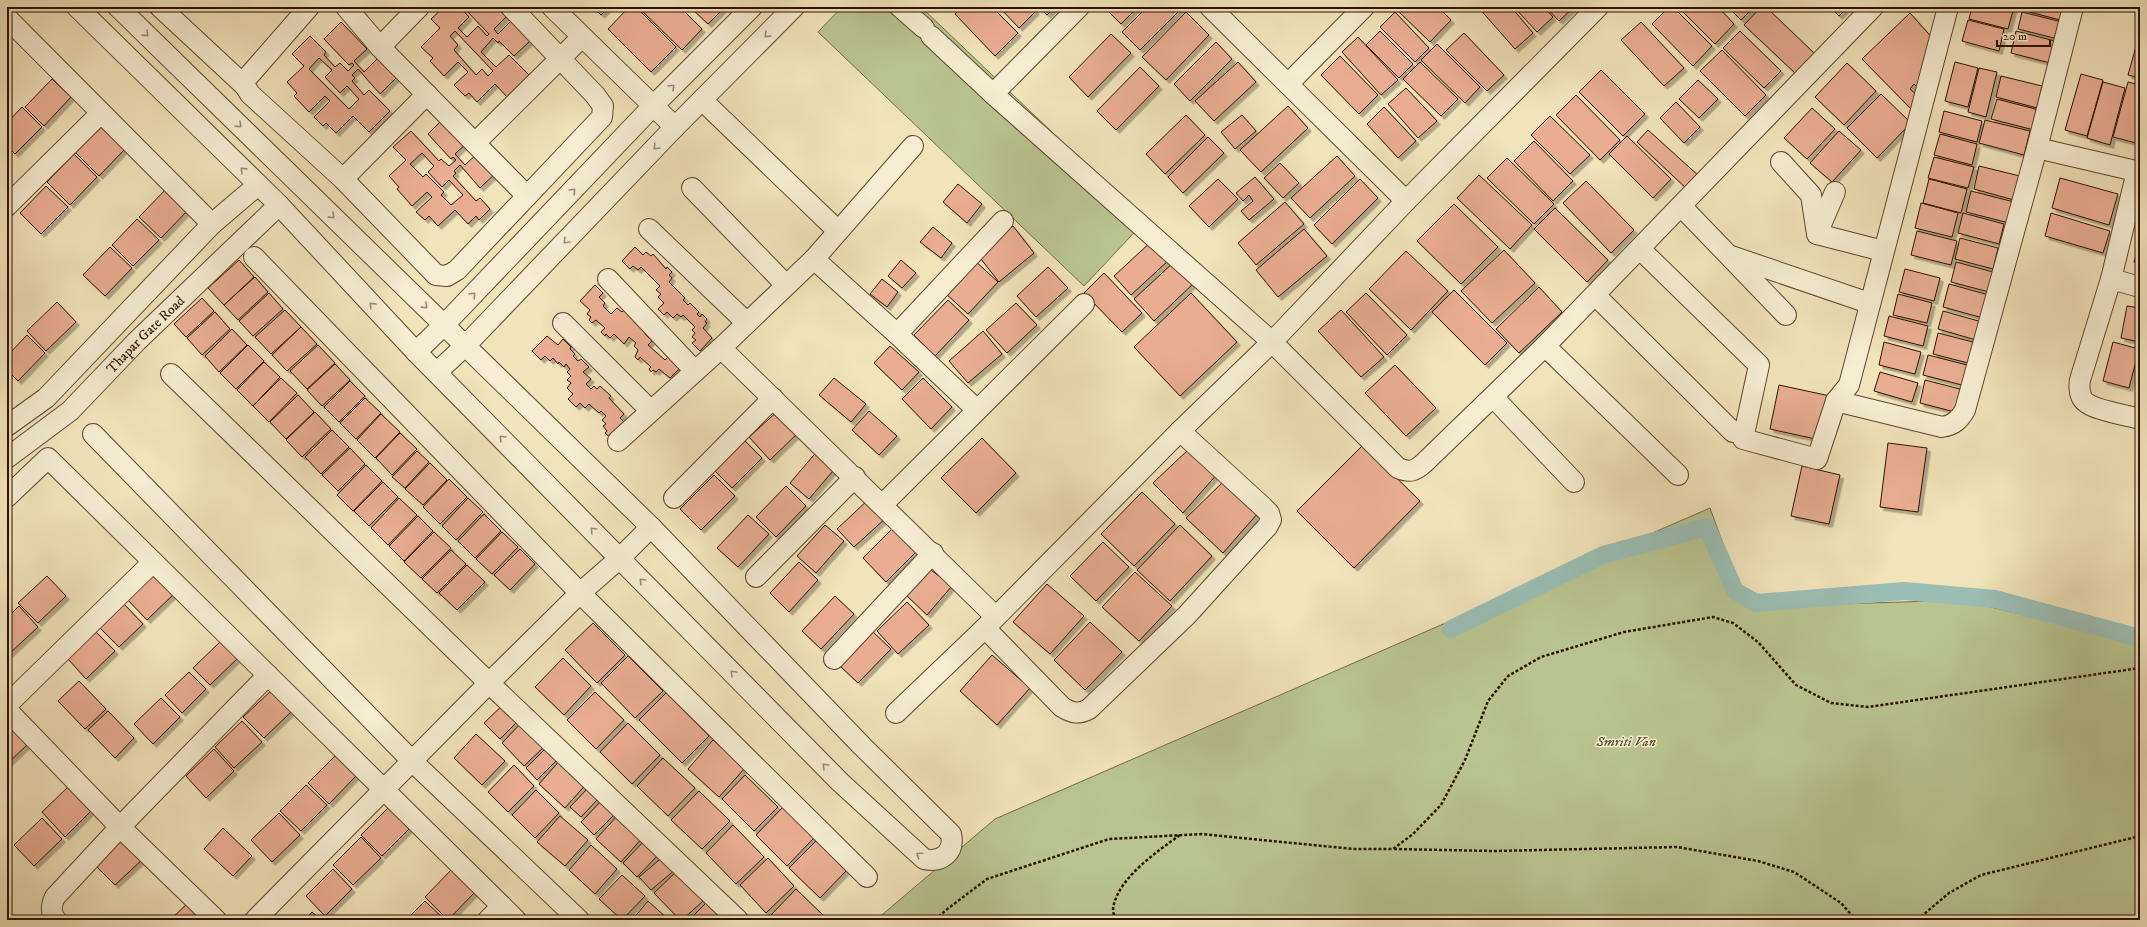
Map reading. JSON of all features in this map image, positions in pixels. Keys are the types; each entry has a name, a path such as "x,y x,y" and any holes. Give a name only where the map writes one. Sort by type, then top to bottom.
{"street":[{"path":"77,7 279,205 416,352 840,782 912,850 924,859 933,861 943,857 951,850 953,841 951,834 862,746 650,527 118,7"},
{"path":"160,7 245,86 250,94 343,179 436,275 447,276 457,270 602,117 603,106 511,7"},
{"path":"245,86 246,79 309,7"},
{"path":"346,7 380,47 527,196"},
{"path":"380,47 419,7"},
{"path":"552,7 675,127"},
{"path":"416,352 444,325 653,106 752,7"},
{"path":"437,372 465,346 675,127 794,7"},
{"path":"900,7 992,94 1272,342 1398,468 1407,472 1415,471 1424,463 1545,346 1874,7"},
{"path":"992,94 1079,7"},
{"path":"1210,7 1406,201"},
{"path":"1288,84 1364,7"},
{"path":"896,712 990,622 1180,431 1272,342 1406,201 1598,7"},
{"path":"1640,249 1759,366 1743,439 1817,459 1836,401 1849,385 1869,303 1948,7"},
{"path":"1836,401 1942,427 1952,425 1959,420 1965,410 2037,148 2073,7"},
{"path":"7,18 212,224"},
{"path":"475,143 582,37"},
{"path":"343,179 427,94"},
{"path":"702,100 838,230"},
{"path":"7,206 101,112"},
{"path":"618,441 721,348 814,259 913,146"},
{"path":"2037,148 2138,172 2111,279 2080,380 2079,390 2082,399 2090,406 2140,419"},
{"path":"1781,162 1811,195 1817,234"},
{"path":"7,426 46,398 212,224 258,185"},
{"path":"692,188 786,286"},
{"path":"1817,234 1835,192"},
{"name":"Thapar Gate Road","path":"7,458 70,411 137,341 279,205"},
{"path":"1681,206 1786,315"},
{"path":"897,334 1003,222"},
{"path":"649,229 747,323"},
{"path":"1817,234 1883,251"},
{"path":"1728,255 1869,303"},
{"path":"254,257 580,593 867,877"},
{"path":"814,259 897,334 977,410"},
{"path":"608,279 695,372"},
{"path":"2111,279 2140,287"},
{"path":"1595,295 1733,432"},
{"path":"882,505 1084,304"},
{"path":"562,323 651,411"},
{"path":"1545,346 1678,475"},
{"path":"721,348 932,553 1062,707 1071,713 1080,714 1089,710 1187,615 1267,527 1271,520 1269,513 1263,507 1180,431"},
{"path":"171,374 489,683 738,920"},
{"path":"1493,397 1574,482"},
{"path":"674,498 773,398"},
{"path":"93,434 412,761 579,920"},
{"path":"7,497 48,458 384,788 516,920"},
{"path":"756,577 855,477"},
{"path":"255,920 489,683 580,593 620,558 650,527"},
{"path":"834,659 932,553"},
{"path":"7,705 153,562"},
{"path":"56,920 53,916 51,906 55,897 120,827 268,675"},
{"path":"7,710 120,827 216,920"},
{"path":"488,920 502,906"}],"path":[{"path":"1393,849 1413,834 1441,805 1465,760 1488,701 1508,676 1541,657 1624,632 1713,617 1732,623 1758,642 1796,685 1831,704 1868,707 2140,668"},
{"path":"935,920 987,878 1109,839 1202,834 1359,850 1393,849 1494,851 1677,847 1758,861 1794,872 1841,903 1856,920"},
{"path":"1114,920 1113,905 1130,877 1146,859 1181,835"},
{"path":"1917,920 1949,893 1981,875 2140,836"}],"green space":[{"path":"842,7 921,7 1145,221 1084,286 818,32"},
{"name":"Smriti Van","path":"1710,508 1746,607 1963,600 2140,644 2140,920 876,920 995,819"}],"building":[{"path":"444,7 460,7 469,17 458,28 467,37 478,26 487,36 489,34 464,8 497,7 506,17 494,29 498,34 511,21 530,41 514,56 499,41 498,43 493,38 481,52 496,67 509,55 530,76 508,98 495,84 477,102 469,93 465,96 454,85 468,72 458,62 444,76 430,61 433,58 421,47 440,28 431,19","holes":["455,31 493,71 488,76 482,69 476,75 454,50 458,45 450,36"]},
{"path":"593,7 609,7 601,15"},
{"path":"629,7 636,7 676,47 651,72 608,29"},
{"path":"638,7 680,7 702,29 682,50"},
{"path":"690,7 725,7 708,24"},
{"path":"962,7 992,7 1018,33 995,56 955,14"},
{"path":"999,7 1032,7 1036,11 1019,28"},
{"path":"1039,7 1055,7 1047,15"},
{"path":"1110,7 1138,7 1121,24 1107,10"},
{"path":"1147,7 1182,8 1140,50 1122,32"},
{"path":"1394,7 1438,7 1451,20 1430,42"},
{"path":"1478,7 1511,7 1533,33 1515,49"},
{"path":"1514,7 1544,7 1553,17 1537,32"},
{"path":"1546,7 1574,7 1559,21"},
{"path":"1669,7 1673,7 1712,46 1693,66 1652,24"},
{"path":"1678,7 1718,7 1734,24 1715,44"},
{"path":"1728,7 1754,7 1741,20"},
{"path":"1761,7 1766,7 1815,54 1796,74 1744,25"},
{"path":"1830,7 1848,7 1839,16"},
{"path":"1972,7 2014,7 2008,29 1969,19"},
{"path":"2027,7 2063,7 2060,20 2026,11"},
{"path":"1186,12 1209,35 1166,80 1142,57"},
{"path":"1395,12 1429,48 1415,62 1380,27"},
{"path":"2022,12 2062,22 2058,39 2018,29"},
{"path":"1910,13 1935,41 1925,71 1919,76 1925,83 1922,92 1914,84 1910,89 1921,99 1912,110 1862,59"},
{"path":"1968,20 2004,29 1999,51 1962,41"},
{"path":"341,22 367,49 354,61 364,72 378,58 397,77 380,94 358,69 352,75 355,78 352,81 364,95 369,90 390,111 369,132 353,116 336,133 326,123 323,126 314,117 330,101 325,96 309,112 294,96 297,93 287,82 304,66 292,54 310,36 326,52 324,55 335,67 340,63 348,71 354,65 352,63 349,65 324,39","holes":["319,58 332,70 325,77 340,93 347,86 359,99 349,109 309,69"]},
{"path":"1641,22 1684,68 1664,86 1621,40"},
{"path":"1380,31 1413,64 1399,78 1366,45"},
{"path":"1740,31 1781,71 1764,88 1723,48"},
{"path":"2016,31 2055,41 2050,63 2011,53"},
{"path":"2140,32 2140,78 2128,75"},
{"path":"1464,33 1504,75 1487,91 1446,50"},
{"path":"1111,34 1131,53 1088,97 1069,77"},
{"path":"1358,37 1398,80 1381,95 1342,52"},
{"path":"1216,42 1232,59 1190,101 1174,84"},
{"path":"1437,44 1480,87 1465,103 1421,60"},
{"path":"1722,50 1766,95 1745,116 1700,71"},
{"path":"1340,56 1378,95 1359,114 1321,75"},
{"path":"1238,62 1256,82 1214,121 1195,101"},
{"path":"1420,62 1458,99 1441,116 1403,79"},
{"path":"1955,62 1978,68 1968,107 1945,101"},
{"path":"1847,63 1876,91 1844,125 1815,97"},
{"path":"1140,67 1159,86 1116,130 1097,111"},
{"path":"1979,68 1997,72 1986,117 1968,112"},
{"path":"1601,70 1645,114 1623,136 1579,92"},
{"path":"2081,74 2103,80 2087,136 2065,130"},
{"path":"2001,76 2042,86 2037,108 1996,97"},
{"path":"52,79 71,97 44,126 25,107"},
{"path":"1698,80 1718,99 1699,118 1679,99"},
{"path":"2103,82 2125,88 2110,145 2087,138"},
{"path":"2128,82 2140,85 2140,130 2136,143 2113,137"},
{"path":"1406,88 1437,121 1418,138 1388,104"},
{"path":"1881,94 1911,123 1877,158 1847,128"},
{"path":"1576,95 1620,140 1600,160 1556,115"},
{"path":"1997,99 2039,110 2034,130 1991,119"},
{"path":"1676,102 1700,127 1684,143 1660,118"},
{"path":"1288,106 1308,128 1261,172 1240,150"},
{"path":"22,107 42,127 15,154 7,146 7,123"},
{"path":"1384,107 1416,141 1398,158 1367,124"},
{"path":"1812,108 1835,129 1807,159 1784,138"},
{"path":"1944,111 1982,121 1977,142 1939,132"},
{"path":"1186,115 1205,135 1165,174 1146,154"},
{"path":"1242,115 1256,131 1235,149 1221,132"},
{"path":"446,116 469,141 455,154 465,165 480,151 499,170 480,188 460,165 454,171 456,173 453,176 476,201 480,198 490,209 479,220 476,216 468,224 455,210 438,226 429,216 425,220 416,212 432,197 427,192 412,206 397,189 399,187 389,176 406,160 393,147 411,131 439,161 441,159 449,166 456,160 453,157 451,159 428,134","holes":["422,153 434,166 428,172 442,187 449,180 463,195 451,205 441,195 444,192 426,174 423,177 410,164"]},
{"path":"1550,116 1590,155 1570,174 1531,135"},
{"path":"1985,120 2030,131 2024,155 1979,143"},
{"path":"101,126 125,149 99,176 75,152"},
{"path":"1648,130 1700,177 1688,190 1637,142"},
{"path":"1839,131 1861,150 1832,182 1810,163"},
{"path":"1940,134 1977,144 1972,165 1934,155"},
{"path":"1627,136 1671,179 1653,198 1609,154"},
{"path":"1208,137 1224,153 1183,193 1168,177"},
{"path":"1534,141 1573,181 1553,201 1514,161"},
{"path":"74,154 97,177 70,205 47,182"},
{"path":"1337,156 1355,176 1310,218 1291,198"},
{"path":"1934,157 1974,167 1968,188 1928,178"},
{"path":"1507,158 1554,204 1534,224 1487,178"},
{"path":"1280,163 1299,183 1283,198 1264,178"},
{"path":"1979,166 2020,176 2014,200 1974,189"},
{"path":"1479,175 1532,225 1510,249 1457,198"},
{"path":"1255,177 1274,199 1249,220 1241,211 1253,201 1249,195 1243,201 1236,193"},
{"path":"2060,178 2118,194 2109,225 2052,208"},
{"path":"1218,179 1238,199 1209,227 1189,206"},
{"path":"1360,179 1378,198 1332,244 1314,225"},
{"path":"1929,179 1967,189 1961,213 1923,203"},
{"path":"1586,181 1634,230 1611,253 1563,203"},
{"path":"958,184 982,204 967,223 943,202"},
{"path":"46,186 68,207 41,234 20,213"},
{"path":"168,187 190,208 161,238 139,217"},
{"path":"1971,191 2014,202 2009,223 1966,212"},
{"path":"1285,202 1304,224 1256,265 1238,243"},
{"path":"1921,203 1958,213 1952,237 1915,228"},
{"path":"1454,204 1498,247 1461,284 1417,241"},
{"path":"1555,208 1608,260 1587,282 1534,229"},
{"path":"1963,213 2004,224 1999,244 1958,233"},
{"path":"2051,213 2110,231 2103,253 2045,236"},
{"path":"137,219 159,240 133,266 112,245"},
{"path":"1013,226 1034,253 999,282 977,254"},
{"path":"933,227 952,243 941,258 920,242"},
{"path":"1304,229 1327,256 1278,297 1256,270"},
{"path":"1917,231 1957,241 1951,265 1911,255"},
{"path":"1960,238 1998,248 1993,269 1955,259"},
{"path":"1153,240 1170,259 1131,295 1114,276"},
{"path":"2140,240 2140,264 2134,262"},
{"path":"110,247 132,268 105,296 83,275"},
{"path":"635,247 643,255 646,252 651,256 653,254 666,269 667,267 672,272 669,275 672,278 669,282 685,298 683,300 688,305 690,303 699,312 697,314 700,317 702,314 707,319 705,322 707,323 703,328 712,338 700,351 692,343 696,340 692,337 695,333 692,330 695,327 683,315 681,317 677,314 673,318 667,312 664,315 658,309 664,303 658,297 661,294 656,290 660,286 641,267 638,270 633,266 630,269 622,261"},
{"path":"1504,250 1535,283 1492,323 1461,291"},
{"path":"1406,251 1448,291 1411,330 1369,289"},
{"path":"973,259 998,282 968,314 943,291"},
{"path":"239,260 254,277 224,305 208,288"},
{"path":"901,260 916,273 902,288 888,276"},
{"path":"1174,262 1195,282 1154,321 1134,299"},
{"path":"1956,262 1993,272 1989,292 1951,282"},
{"path":"1048,267 1068,288 1036,317 1017,296"},
{"path":"1905,269 1940,278 1934,301 1899,292"},
{"path":"1104,273 1142,313 1122,332 1084,293"},
{"path":"255,277 268,292 238,320 224,305"},
{"path":"882,279 898,292 887,307 870,294"},
{"path":"1949,284 1989,295 1983,318 1943,307"},
{"path":"595,285 603,293 599,297 605,303 603,306 611,314 617,308 622,312 624,310 648,330 645,334 652,341 648,345 665,360 668,357 673,362 683,365 670,378 659,369 656,372 653,370 651,372 649,369 651,367 640,357 638,360 635,357 638,350 634,346 636,343 629,337 624,344 614,334 610,338 606,334 605,336 601,332 605,328 596,320 592,323 589,320 591,317 587,314 590,310 580,301"},
{"path":"1539,287 1562,312 1519,353 1496,329"},
{"path":"1454,290 1507,343 1485,365 1432,312"},
{"path":"269,293 283,309 253,336 239,321"},
{"path":"1191,293 1237,342 1180,396 1134,347"},
{"path":"1366,293 1407,335 1387,355 1346,312"},
{"path":"1898,294 1932,303 1927,323 1893,315"},
{"path":"202,298 214,311 186,337 174,324"},
{"path":"948,300 969,320 935,356 914,335"},
{"path":"57,302 76,322 46,351 27,331"},
{"path":"1016,303 1037,325 1007,353 986,330"},
{"path":"2127,306 2140,308 2140,342 2121,338"},
{"path":"285,310 301,327 271,354 255,337"},
{"path":"1341,310 1384,357 1361,377 1318,331"},
{"path":"1943,311 1982,322 1976,340 1938,329"},
{"path":"215,312 230,329 202,355 187,338"},
{"path":"1889,316 1928,326 1923,346 1884,336"},
{"path":"301,327 317,344 287,371 272,355"},
{"path":"232,329 247,345 219,372 205,356"},
{"path":"983,331 1002,354 968,383 949,361"},
{"path":"1938,333 1973,342 1968,363 1933,354"},
{"path":"27,335 45,353 18,381 7,370 7,356"},
{"path":"547,336 558,345 563,339 571,347 570,349 575,354 573,356 578,361 581,359 589,367 583,372 591,379 586,384 591,389 594,386 597,389 600,386 611,396 609,398 624,414 620,418 626,424 612,439 605,433 607,431 603,426 606,424 602,420 606,416 601,411 599,413 589,404 585,408 580,403 576,407 568,399 573,394 567,388 571,383 567,380 571,376 567,372 570,369 566,364 564,367 559,362 558,364 553,358 550,361 545,356 541,360 532,351"},
{"path":"1884,342 1921,352 1915,374 1879,365"},
{"path":"2113,342 2139,349 2129,388 2103,381"},
{"path":"248,345 264,361 236,389 220,373"},
{"path":"318,345 335,363 307,389 290,371"},
{"path":"890,346 919,372 902,390 874,363"},
{"path":"1928,355 1967,365 1962,385 1923,375"},
{"path":"264,362 280,377 253,406 237,390"},
{"path":"335,364 350,380 322,406 307,390"},
{"path":"1395,365 1436,408 1406,436 1365,393"},
{"path":"1880,372 1918,383 1912,402 1874,391"},
{"path":"281,378 297,393 269,422 253,406"},
{"path":"834,378 866,404 851,422 819,395"},
{"path":"923,378 952,407 931,429 902,399"},
{"path":"1925,380 1960,389 1955,412 1920,403"},
{"path":"350,381 365,396 339,422 324,407"},
{"path":"1779,385 1830,396 1820,440 1770,429"},
{"path":"298,395 314,412 286,439 270,422"},
{"path":"365,398 381,413 356,439 340,423"},
{"path":"779,410 802,429 770,460 749,437"},
{"path":"869,411 897,436 879,455 852,430"},
{"path":"315,412 331,429 302,457 286,440"},
{"path":"381,414 400,432 375,458 357,440"},
{"path":"332,430 349,447 321,474 305,457"},
{"path":"400,433 417,449 392,475 376,458"},
{"path":"742,438 762,458 732,488 712,468"},
{"path":"982,438 1016,473 976,513 941,478"},
{"path":"1888,443 1927,448 1918,512 1880,507"},
{"path":"1363,445 1420,501 1354,568 1297,511"},
{"path":"350,448 365,464 338,491 322,475"},
{"path":"819,449 838,465 809,499 790,483"},
{"path":"1189,449 1218,473 1183,513 1153,483"},
{"path":"417,451 429,462 405,488 392,477"},
{"path":"430,463 447,480 423,505 405,489"},
{"path":"366,465 382,481 353,511 337,495"},
{"path":"1802,466 1840,475 1829,524 1791,516"},
{"path":"714,475 735,496 701,530 680,509"},
{"path":"449,479 467,497 440,524 423,507"},
{"path":"1225,480 1258,513 1223,553 1186,518"},
{"path":"383,482 398,497 369,526 354,511"},
{"path":"786,486 806,506 776,537 756,517"},
{"path":"1142,492 1175,524 1134,566 1101,534"},
{"path":"399,498 417,515 388,545 371,528"},
{"path":"468,498 483,512 456,540 442,526"},
{"path":"870,498 887,517 854,547 837,529"},
{"path":"484,514 501,531 475,558 458,541"},
{"path":"748,515 769,534 738,567 717,548"},
{"path":"418,516 433,531 404,561 389,546"},
{"path":"899,522 922,546 886,582 863,558"},
{"path":"825,525 844,541 816,573 797,556"},
{"path":"1180,525 1212,556 1170,601 1137,570"},
{"path":"434,532 451,548 421,578 404,562"},
{"path":"502,532 518,547 492,574 476,559"},
{"path":"1103,542 1129,567 1096,601 1070,576"},
{"path":"520,549 535,564 510,590 494,575"},
{"path":"451,550 466,564 437,593 422,579"},
{"path":"799,562 818,580 789,612 770,593"},
{"path":"467,565 485,582 457,610 439,593"},
{"path":"931,570 952,586 927,615 906,595"},
{"path":"154,572 175,593 147,620 127,599"},
{"path":"1135,572 1172,606 1139,641 1102,607"},
{"path":"47,576 66,596 38,623 18,603"},
{"path":"1047,584 1084,616 1050,654 1013,622"},
{"path":"835,596 854,614 821,649 802,631"},
{"path":"907,602 929,625 898,654 877,631"},
{"path":"123,603 143,624 119,647 99,627"},
{"path":"19,606 38,627 9,654 7,652 7,618"},
{"path":"1090,622 1122,652 1085,690 1054,660"},
{"path":"593,623 625,655 597,683 565,650"},
{"path":"872,631 891,649 858,683 839,665"},
{"path":"96,632 115,651 86,679 68,659"},
{"path":"221,641 238,658 210,685 193,668"},
{"path":"992,655 1030,688 997,725 960,691"},
{"path":"628,656 663,691 635,718 601,683"},
{"path":"563,658 591,686 564,715 535,687"},
{"path":"189,672 206,689 182,713 165,695"},
{"path":"79,681 106,709 85,729 58,701"},
{"path":"272,690 292,711 264,738 243,717"},
{"path":"595,692 624,720 596,749 567,720"},
{"path":"666,693 709,736 682,763 639,720"},
{"path":"161,698 180,717 153,744 134,724"},
{"path":"506,702 521,718 500,739 484,723"},
{"path":"108,711 134,738 115,758 88,730"},
{"path":"524,720 547,744 524,766 502,743"},
{"path":"242,721 262,742 234,768 215,747"},
{"path":"7,723 28,744 7,764"},
{"path":"628,723 660,755 632,784 600,752"},
{"path":"476,734 505,761 482,785 454,758"},
{"path":"713,740 745,768 719,797 688,769"},
{"path":"549,745 560,757 537,780 526,768"},
{"path":"214,749 234,771 206,798 186,776"},
{"path":"335,756 356,776 329,804 308,783"},
{"path":"562,758 588,782 565,808 539,784"},
{"path":"663,758 695,788 668,816 637,786"},
{"path":"514,765 534,786 508,812 488,792"},
{"path":"745,775 778,807 754,831 722,799"},
{"path":"70,785 93,809 65,837 42,812"},
{"path":"306,785 327,805 301,831 280,811"},
{"path":"588,788 599,798 581,817 570,807"},
{"path":"536,790 559,813 535,838 512,815"},
{"path":"699,791 730,821 702,849 671,820"},
{"path":"604,798 618,811 594,835 581,822"},
{"path":"391,805 412,826 382,856 361,835"},
{"path":"783,807 814,838 787,866 756,835"},
{"path":"279,813 300,835 272,862 251,840"},
{"path":"619,814 643,837 621,862 596,839"},
{"path":"560,816 588,840 565,866 537,842"},
{"path":"42,818 62,839 34,866 14,845"},
{"path":"733,825 764,857 736,884 706,853"},
{"path":"223,828 252,856 233,876 204,849"},
{"path":"123,836 144,858 115,885 94,864"},
{"path":"361,837 381,858 353,885 333,865"},
{"path":"647,838 661,852 637,877 623,863"},
{"path":"816,841 846,871 820,898 789,868"},
{"path":"591,845 617,869 595,894 569,870"},
{"path":"665,855 676,869 651,890 639,877"},
{"path":"768,858 794,886 766,913 740,885"},
{"path":"453,868 476,891 448,920 425,897"},
{"path":"333,869 352,889 325,916 306,896"},
{"path":"676,872 703,901 682,920 680,920 654,893"},
{"path":"622,875 645,896 622,920 599,899"},
{"path":"796,889 827,919 826,920 772,920 769,917"},
{"path":"190,901 208,920 170,920"},
{"path":"425,901 445,920 406,920"},
{"path":"648,901 669,920 632,920"},
{"path":"707,902 725,920 689,920"},
{"path":"312,912 321,920 305,920"}],"waterway":[{"path":"1451,629 1603,555 1707,527 1735,591 1756,603 1904,591 1995,599 2140,638"}]}
